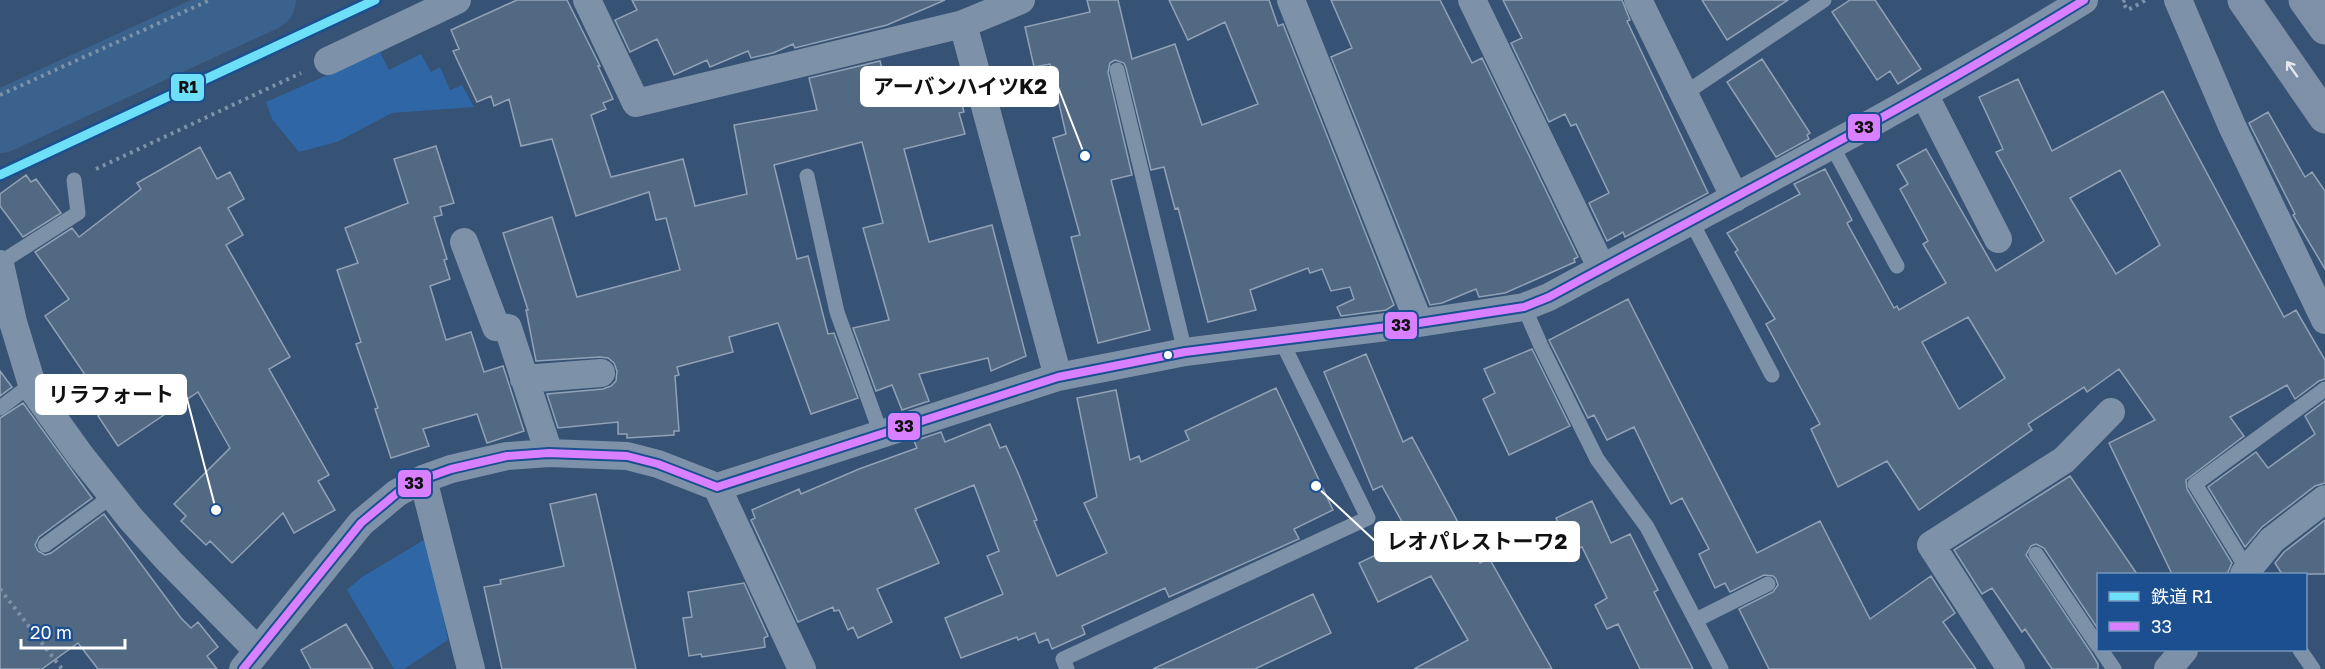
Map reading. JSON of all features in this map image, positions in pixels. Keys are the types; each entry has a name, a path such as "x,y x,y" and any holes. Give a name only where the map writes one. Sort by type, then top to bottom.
{"highway":[{"path":"2244,0 2325,117"},
{"path":"2305,0 2325,28"}],"street":[{"path":"328,61 457,0"},
{"path":"587,0 636,103 963,24 1021,0"},
{"path":"1291,0 1419,324"},
{"path":"1472,0 1602,269"},
{"path":"1638,0 1735,198"},
{"path":"0,264 13,322 34,391 56,424 112,496 170,562 250,660 361,523 397,493 423,479 451,469 507,456 549,453 627,456 658,464 717,487 1058,377 1185,352 1419,324 1524,307 1549,297 1832,146 2084,0"},
{"path":"2178,0 2232,126 2325,320"},
{"path":"963,24 1058,377"},
{"path":"1924,94 1998,239"},
{"path":"464,242 496,327 508,328 549,453"},
{"path":"524,378 601,373"},
{"path":"2011,669 1931,545 2064,460 2111,412"},
{"path":"423,479 471,669"},
{"path":"717,487 802,669"},
{"path":"2247,573 2272,540 2325,499"},
{"path":"2168,669 2183,651"}],"lane":[{"path":"1684,94 1824,0"},
{"path":"1117,70 1185,352"},
{"path":"1832,146 1898,266"},
{"path":"807,176 837,312 881,434"},
{"path":"0,264 78,213 74,180"},
{"path":"1691,221 1772,375"},
{"path":"1524,307 1597,459 1647,527 1664,564 1721,669"},
{"path":"1067,669 1064,659 1368,518 1281,340"},
{"path":"0,408 32,384"},
{"path":"2247,573 2195,484 2325,389"},
{"path":"45,545 112,496"},
{"path":"2036,554 2097,644"},
{"path":"1696,620 1768,584"},
{"path":"2102,651 2114,669"},
{"path":"2301,651 2313,669"}],"path":[{"path":"0,95 210,0"},
{"path":"2125,0 2122,2 2128,10 2146,0"},
{"path":"74,180 328,61"},
{"path":"0,589 62,669"}],"shaded area":[{"path":"380,52 389,70 421,54 431,72 440,67 450,90 462,85 474,107 392,113 337,142 299,152 272,119 266,102"},
{"path":"427,538 448,640 404,669 394,669 347,590 362,577"}],"building":[{"path":"517,0 567,0 600,66 598,66 613,99 603,103 606,109 591,115 611,177 683,159 695,206 747,194 734,125 817,110 809,78 880,61 887,88 953,71 964,112 959,113 965,134 904,149 929,242 992,225 1026,356 991,371 988,358 919,374 929,401 902,410 892,385 876,391 853,328 889,320 863,228 883,223 862,142 774,165 797,259 808,256 828,334 834,333 858,398 811,414 778,323 729,337 733,352 677,367 679,375 675,376 679,431 674,431 674,435 627,438 627,434 618,434 618,422 558,428 547,394 603,389 616,381 617,371 614,363 608,358 600,357 536,361 526,310 528,310 503,233 552,217 577,297 680,270 666,218 656,220 649,192 576,216 552,139 521,146 509,99 494,106 491,96 477,102 453,51 459,49 451,30"},
{"path":"632,0 945,0 887,25 795,48 793,44 773,53 751,58 748,51 710,67 707,60 674,75 657,39 630,52 615,20 637,10"},
{"path":"1087,0 1118,0 1132,59 1175,44 1202,125 1258,104 1225,22 1188,40 1169,0 1269,0 1278,26 1283,24 1394,305 1386,310 1341,316 1337,307 1354,299 1350,287 1331,291 1322,269 1310,273 1308,268 1250,290 1256,310 1208,322 1178,208 1175,209 1164,167 1151,170 1126,68 1124,63 1115,60 1110,63 1108,72 1132,175 1111,180 1150,330 1098,343 1071,237 1080,235 1053,138 1066,134 1050,64 1034,67 1025,27 1090,12"},
{"path":"1331,0 1440,0 1472,63 1482,58 1578,257 1574,259 1575,262 1505,293 1479,297 1476,289 1442,303 1430,305 1331,57 1352,48"},
{"path":"1503,0 1622,0 1630,20 1627,21 1708,193 1625,237 1623,232 1607,241 1589,203 1609,193 1576,124 1571,126 1565,114 1549,122 1511,43 1522,38"},
{"path":"1702,0 1788,0 1727,40"},
{"path":"1850,0 1875,0 1921,69 1898,84 1890,71 1877,80 1832,12"},
{"path":"1762,59 1810,133 1807,135 1809,139 1776,157 1727,82"},
{"path":"2018,79 2052,151 2163,91 2284,317 2296,310 2325,360 2325,379 2295,399 2287,385 2230,417 2244,436 2186,480 2187,489 2232,563 2227,573 2172,573 2109,443 2155,420 2119,369 2087,392 2084,387 2028,424 2032,430 1919,510 1887,461 1838,487 1811,429 1820,424 1766,324 1775,319 1735,252 1738,250 1727,233 1800,194 1794,184 1825,169 1852,220 1847,223 1894,308 1897,306 1899,310 1946,283 1923,244 1928,241 1900,189 1908,184 1897,165 1926,149 1996,271 2044,241 1996,152 2003,149 1979,97","holes":["2120,170 2160,245 2116,274 2070,198","1968,317 2005,378 1959,409 1922,342"]},
{"path":"2268,112 2305,177 2312,172 2325,191 2325,269 2293,215 2295,214 2249,123"},
{"path":"436,146 454,203 440,207 442,215 434,217 447,259 444,260 450,279 430,286 446,340 471,332 484,372 503,366 524,431 487,443 477,414 423,429 429,446 391,458 375,409 378,408 356,344 361,342 337,270 358,263 345,228 408,203 394,159"},
{"path":"200,147 217,179 230,172 244,199 228,208 243,235 226,245 290,357 269,369 329,475 318,481 335,510 294,533 283,513 232,563 210,541 206,545 181,521 186,516 174,504 230,448 198,392 118,446 98,416 105,411 87,384 90,382 45,316 69,299 35,252 72,228 79,237 141,189 137,183"},
{"path":"26,175 31,182 36,179 61,213 23,237 0,206 0,194"},
{"path":"1628,299 1757,553 1820,521 1870,619 1931,576 1955,613 1943,622 1976,669 1769,669 1739,609 1773,592 1778,585 1776,579 1773,576 1764,575 1730,592 1725,583 1715,588 1699,554 1709,549 1682,498 1671,504 1634,427 1607,440 1594,415 1588,418 1549,340"},
{"path":"1532,349 1570,426 1509,455 1483,399 1495,393 1484,369"},
{"path":"1366,354 1403,442 1412,437 1480,563 1489,558 1552,669 1414,669 1468,640 1431,576 1378,602 1359,563 1411,538 1382,486 1373,490 1324,372"},
{"path":"0,371 12,387 0,396"},
{"path":"1276,388 1333,510 1294,529 1299,539 1169,597 1165,588 1082,626 1085,634 1052,649 1048,639 1039,643 1035,633 1018,640 1017,637 961,658 945,618 1003,594 987,556 999,551 974,485 915,509 939,563 877,589 892,622 858,638 853,627 848,630 839,610 834,611 833,607 798,622 751,520 755,518 752,510 799,489 801,494 859,469 917,448 914,441 941,432 945,442 990,424 1000,448 1006,446 1019,475 1037,520 1034,521 1057,576 1107,553 1084,503 1097,497 1077,398 1116,390 1130,460 1139,456 1141,462 1189,440 1185,431"},
{"path":"2325,401 2325,483 2315,486 2262,527 2245,547 2208,487 2256,452 2268,468 2315,434 2305,416"},
{"path":"23,403 92,498 39,537 35,545 38,551 45,555 51,553 104,514 181,618 191,628 198,622 218,647 207,656 217,669 98,669 78,643 42,669 0,669 0,418"},
{"path":"2070,476 2136,573 2097,573 2097,628 2044,548 2036,544 2031,546 2026,555 2092,654 2098,664 2098,669 2052,669 2025,629 2022,632 1992,588 1982,594 1954,550"},
{"path":"596,494 636,669 502,669 484,587 501,584 500,580 564,566 550,504"},
{"path":"1592,501 1611,543 1630,534 1658,590 1654,592 1693,669 1640,669 1618,624 1607,629 1595,605 1607,598 1582,547 1572,551 1556,518"},
{"path":"2325,520 2325,574 2281,573 2275,563 2284,552"},
{"path":"744,583 768,636 764,638 765,647 702,657 701,654 689,656 683,618 692,617 688,592"},
{"path":"1313,594 1331,633 1255,669 1153,669"},
{"path":"346,624 373,669 311,669 301,650"}],"waterway":[{"path":"0,122 265,0"}],"rail line":[{"name":"R1","path":"0,175 375,0"}],"transit line":[{"name":"33","path":"243,669 361,523 397,493 423,479 451,469 507,456 549,453 627,456 658,464 717,487 1058,377 1185,352 1419,323 1524,307 1549,297 1818,152 1952,78 2084,0"}],"place":[{"name":"アーバンハイツK2","path":"1085,156"},
{"name":"レオパレストーワ2","path":"1316,486"},
{"name":"リラフォート","path":"216,510"}]}
